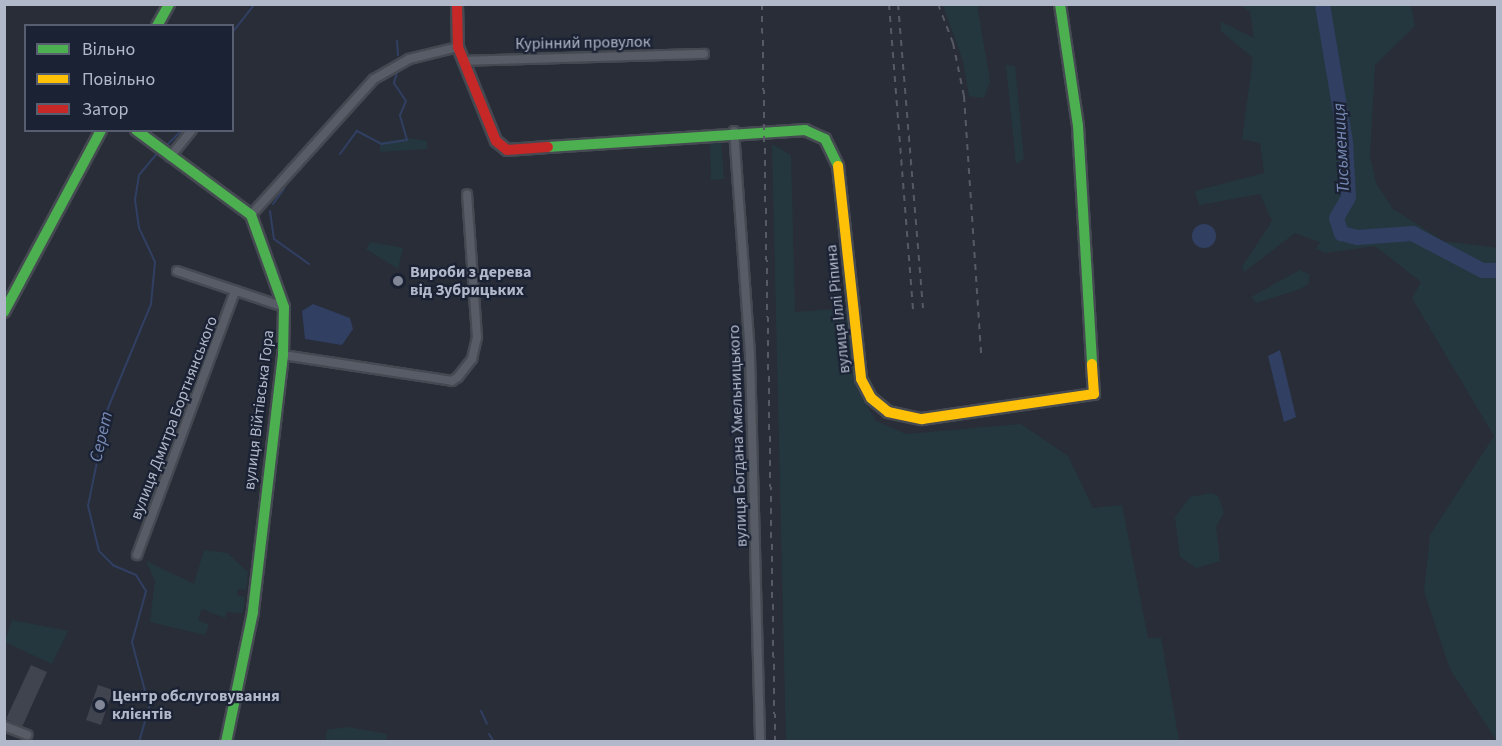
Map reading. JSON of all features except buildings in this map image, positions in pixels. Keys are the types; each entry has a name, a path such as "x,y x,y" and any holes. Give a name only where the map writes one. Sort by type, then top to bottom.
{"street":[{"path":"158,24 169,4"},
{"path":"457,4 458,47 463,61"},
{"name":"вулиця Іллі Ріпина","path":"463,61 476,100 501,146 519,151 734,131 805,130 825,140 834,151 861,379 871,398 888,412 922,419 1094,394 1078,126 1060,4"},
{"path":"138,132 251,215 374,78 409,59 458,47"},
{"name":"Курінний провулок","path":"463,61 704,54"},
{"name":"вулиця Богдана Хмельницького","path":"734,131 750,356 760,741"},
{"path":"4,312 100,132"},
{"path":"167,155 190,132"},
{"path":"283,355 452,381 458,377 472,359 477,336 467,194"},
{"name":"вулиця Війтівська Гора","path":"226,741 251,623 283,355 284,307 251,215"},
{"path":"177,271 284,307"},
{"name":"вулиця Дмитра Бортнянського","path":"138,555 236,291"},
{"path":"4,726 27,735"}],"shaded area":[{"path":"943,5 977,5 990,81 984,98 969,96 963,61"},
{"path":"1239,5 1411,5 1415,26 1375,65 1370,156 1376,183 1393,209 1443,241 1497,248 1497,741 1450,669 1424,591 1430,535 1494,436 1412,298 1421,282 1375,246 1325,253 1316,249 1320,242 1295,233 1244,272 1242,267 1272,221 1260,194 1199,205 1195,191 1264,173 1260,143 1242,139 1253,58 1221,31 1221,22 1254,38 1250,11"},
{"path":"1006,65 1015,66 1024,159 1016,164"},
{"path":"408,138 427,141 427,149 380,152 380,142"},
{"path":"710,142 721,142 724,179 711,180"},
{"path":"772,144 791,155 795,312 847,308 857,388 876,421 906,434 1021,424 1068,456 1093,508 1122,505 1148,638 1161,638 1179,741 786,741"},
{"path":"370,242 403,248 398,269 366,249"},
{"path":"1300,270 1310,275 1308,284 1300,289 1256,303 1251,297"},
{"path":"1212,493 1218,496 1224,512 1216,527 1220,561 1196,568 1180,557 1175,517 1190,497"},
{"path":"204,550 227,553 248,572 246,590 238,589 237,595 245,597 243,613 227,612 225,618 202,609 198,620 209,625 205,635 150,622 155,581 146,561 194,584"},
{"path":"12,620 68,631 52,664 5,642"},
{"path":"348,727 387,734 386,741 326,741 327,730"}],"water":[{"path":"1204,224 1213,227 1216,236 1213,245 1204,248 1195,245 1192,236 1195,227"},
{"path":"313,304 350,318 353,329 342,345 305,339 302,311"},
{"path":"1280,350 1296,417 1284,422 1268,356"}],"waterway":[{"name":"Серет","path":"234,30 255,4"},
{"name":"Тисьмениця","path":"1322,4 1345,141 1348,197 1336,218 1341,233 1357,237 1412,233 1482,270 1498,270"},
{"path":"397,41 398,55"},
{"path":"340,154 357,131 381,144 407,140 400,115 406,101 394,83 398,69"},
{"name":"Серет","path":"166,146 180,132"},
{"name":"Серет","path":"139,742 149,706 132,642 146,591 136,575 113,565 99,551 88,506 108,408 151,304 155,262 139,228 135,200 139,175 159,151"},
{"path":"273,204 284,189"},
{"path":"270,211 274,239 309,264"},
{"path":"481,711 487,724"},
{"path":"489,734 494,742"}],"railway":[{"path":"762,4 775,742"},
{"path":"889,4 913,309"},
{"path":"898,4 923,308"},
{"path":"938,4 953,43 964,96 981,353"}],"traffic: fast":[{"path":"158,24 169,4"},
{"path":"1060,4 1078,126 1092,364"},
{"path":"548,147 805,130 825,139 838,166"},
{"path":"4,312 100,132"},
{"path":"139,132 251,215 284,307 283,355 253,612 226,742"}],"traffic: slow":[{"path":"838,166 861,379 871,398 888,412 922,419 1094,394 1092,364"}],"traffic: jam":[{"path":"457,4 458,47 496,141 507,150 548,147"}],"place":[{"name":"Вироби з дерева від Зубрицьких","path":"398,281"},
{"name":"Центр обслуговування клієнтів","path":"100,705"}]}
